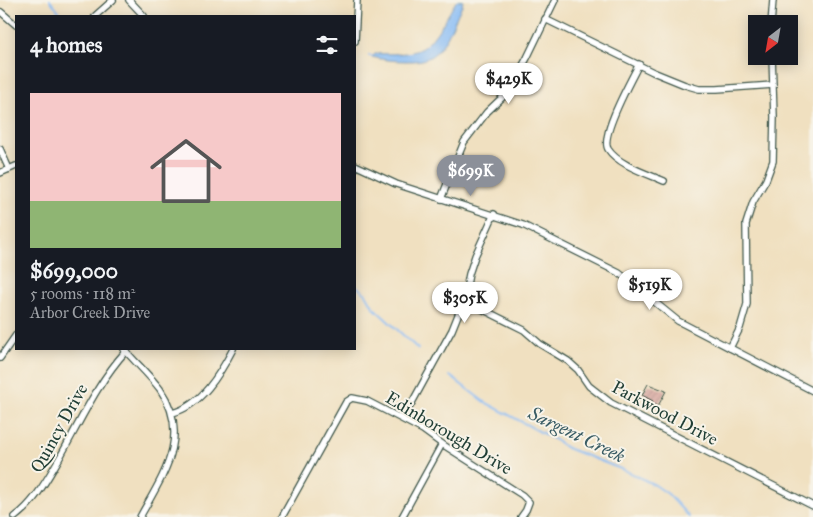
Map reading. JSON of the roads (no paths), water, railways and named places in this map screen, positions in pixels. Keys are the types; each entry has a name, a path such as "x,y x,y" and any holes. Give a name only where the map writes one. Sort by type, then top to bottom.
{"street":[{"path":"96,15 113,0"},
{"path":"129,0 143,15"},
{"path":"356,20 357,0"},
{"path":"441,199 464,142 487,112 508,92 555,0"},
{"path":"772,15 773,0"},
{"path":"1,12 15,24"},
{"path":"545,19 677,82 699,89 773,85"},
{"path":"639,64 608,129 606,144 619,160 664,181"},
{"path":"730,348 740,328 747,304 746,224 753,202 766,180 773,161 772,65"},
{"path":"0,149 9,168"},
{"path":"356,165 396,184 494,214 523,225 619,273 678,321 813,391"},
{"path":"0,173 15,166"},
{"path":"402,419 452,330 464,300 475,256 494,214"},
{"name":"Parkwood Drive","path":"464,300 524,330 540,344 568,361 578,370 589,386 611,404 813,506"},
{"path":"0,358 15,336"},
{"path":"125,350 160,390 169,404 175,434 173,453 165,472 140,517"},
{"name":"Quincy Drive","path":"15,517 41,491 104,377 125,350"},
{"path":"172,413 180,411 207,390 215,381 232,350"},
{"name":"Edinborough Drive","path":"282,517 346,402 352,398 359,398 423,430 522,494 529,502 521,517"},
{"path":"402,517 442,444"}],"water":[{"path":"457,0 463,1 462,6 447,38 437,52 430,57 422,60 407,61 372,57 375,54 405,53 422,48 437,33"}],"waterway":[{"name":"Sargent Creek","path":"50,0 61,15"},
{"name":"Sargent Creek","path":"356,286 366,294 374,308 418,349"},
{"name":"Sargent Creek","path":"450,376 483,401 567,448 626,471 655,485 668,494 689,517"}]}
